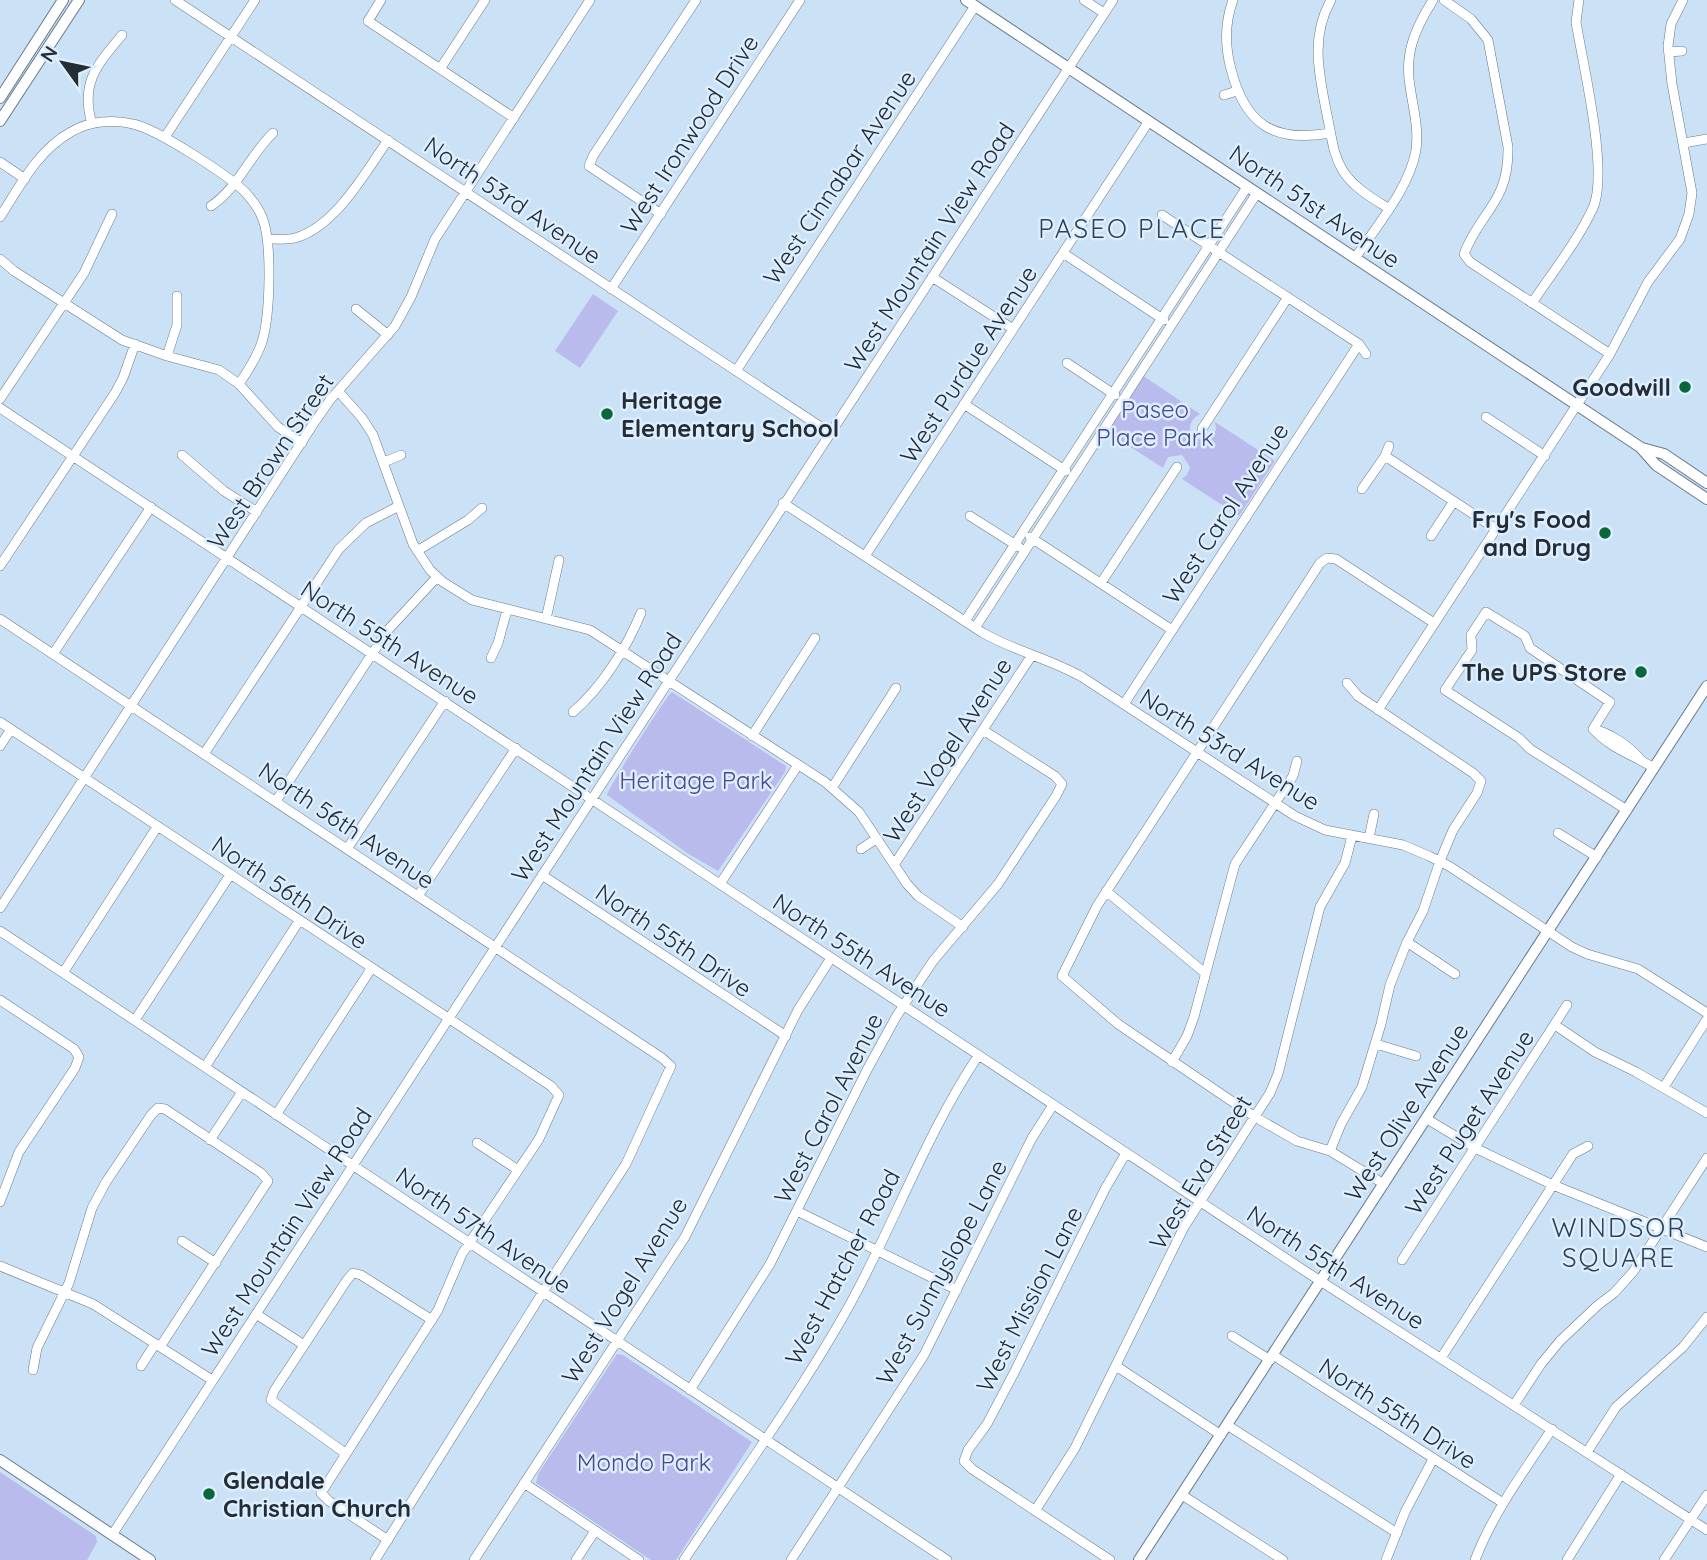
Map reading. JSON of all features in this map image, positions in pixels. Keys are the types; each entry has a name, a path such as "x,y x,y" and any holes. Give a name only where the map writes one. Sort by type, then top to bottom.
{"main road":[{"path":"0,98 63,0"},
{"path":"0,121 79,0"},
{"name":"North 51st Avenue","path":"971,3 1640,447 1656,465 1707,499"},
{"name":"North 51st Avenue","path":"1640,447 1664,454 1707,483"},
{"name":"West Olive Avenue","path":"1139,1560 1707,686"},
{"path":"0,1460 150,1560"}],"street":[{"name":"North 53rd Avenue","path":"175,0 830,433"},
{"path":"164,137 255,0"},
{"path":"382,0 368,21 514,118"},
{"path":"440,69 485,0"},
{"name":"West Brown Street","path":"0,908 302,443 338,391 388,335 405,309 435,239 590,0"},
{"path":"661,214 589,166 696,0"},
{"name":"West Ironwood Drive","path":"611,289 800,0"},
{"path":"1084,0 1104,13"},
{"name":"West Mountain View Road","path":"112,1535 1113,0"},
{"path":"1331,0 1319,27 1317,57 1335,154 1344,173 1361,191 1388,208"},
{"path":"1355,258 1409,174 1414,161 1417,134 1408,70 1409,56 1418,25 1433,0"},
{"path":"1444,0 1471,19 1488,40 1508,147 1509,165 1504,187 1464,254 1470,262 1610,354"},
{"path":"1532,303 1594,206 1599,173 1576,22 1579,0"},
{"path":"1378,710 1610,354 1648,282 1680,239 1689,214 1692,193 1672,84 1669,52 1671,24 1684,0"},
{"name":"West Cinnabar Avenue","path":"736,371 971,3"},
{"path":"1220,6 1231,4 1227,40 1237,91 1254,118 1271,130 1301,136 1330,133"},
{"path":"92,124 87,98 93,73 122,35"},
{"path":"1669,52 1682,51"},
{"path":"1224,95 1237,91"},
{"path":"0,217 45,150 73,130 92,124 120,121 136,124 164,137 234,183 253,200 260,212 268,239 263,340 256,358 239,383"},
{"name":"West Purdue Avenue","path":"865,556 1149,121"},
{"path":"211,206 234,183 273,132"},
{"path":"1684,143 1707,139"},
{"path":"268,239 294,238 319,226 356,188 388,140"},
{"path":"0,162 25,179"},
{"path":"965,621 1209,246 1252,190"},
{"path":"975,628 1218,252 1252,190"},
{"path":"0,400 84,273 112,214"},
{"path":"1162,215 1359,344 1366,354"},
{"path":"1063,253 1171,324"},
{"path":"0,259 122,340 219,370 239,383 278,427 302,443"},
{"path":"932,277 1013,329"},
{"path":"167,356 177,325 177,296"},
{"path":"1202,429 1288,297"},
{"path":"356,309 388,335"},
{"path":"0,566 123,378 135,344"},
{"name":"West Carol Avenue","path":"1124,704 1359,344"},
{"path":"1067,363 1122,400"},
{"path":"338,391 373,435 417,551 437,577 471,600 590,630 798,765 832,788 859,812 918,896 963,927"},
{"path":"964,404 1073,475"},
{"name":"North 55th Avenue","path":"0,408 1199,1202 1707,1530"},
{"path":"1486,417 1545,456"},
{"path":"1362,489 1389,446"},
{"path":"182,455 218,486 257,512"},
{"path":"384,462 401,455"},
{"path":"1385,456 1496,529"},
{"path":"1101,583 1177,467"},
{"path":"1432,536 1454,501"},
{"name":"North 53rd Avenue","path":"783,503 999,642 1065,667 1275,804 1317,827 1404,845 1440,861 1587,954 1638,969 1707,1013"},
{"path":"204,754 338,549 366,523 399,506"},
{"path":"53,654 151,507"},
{"path":"417,551 468,520 482,508"},
{"path":"970,516 1024,551"},
{"path":"1023,532 1172,630"},
{"path":"1384,1184 1330,1151 1297,1141 1255,1117 1118,1024 1062,976 1106,891 1320,563 1327,558 1336,559 1434,623"},
{"path":"546,619 559,560"},
{"path":"276,801 387,631 437,577"},
{"path":"491,658 507,610"},
{"path":"1627,810 1530,749 1519,738 1445,690 1472,650 1471,635 1486,612 1525,636 1530,648 1610,702 1593,729 1600,737 1631,758 1641,760 1654,768"},
{"path":"573,712 597,689 641,613"},
{"name":"North 56th Avenue","path":"0,619 671,1066 626,1164 542,1292"},
{"path":"752,736 815,638"},
{"name":"West Vogel Avenue","path":"894,865 1032,655"},
{"path":"1330,1151 1341,1124 1362,1087 1376,1044 1390,985 1423,911 1440,861 1453,830 1477,793 1481,781 1358,696 1347,683"},
{"path":"832,788 896,688"},
{"path":"347,849 444,701"},
{"name":"North 56th Drive","path":"0,722 551,1086 559,1095 539,1139 518,1170"},
{"path":"0,746 11,729"},
{"name":"West Carol Avenue","path":"690,1390 760,1281 876,1052 904,1005 933,961 998,884 1062,784 1055,776 983,730"},
{"path":"418,896 516,748"},
{"path":"1172,1062 1187,1036 1235,864 1293,776 1297,761"},
{"path":"720,884 798,765"},
{"path":"1369,838 1374,814"},
{"path":"63,973 158,827"},
{"path":"1558,833 1597,857"},
{"name":"West Eva Street","path":"1035,1510 1074,1448 1184,1227 1270,1093 1278,1074 1320,907 1345,863 1352,836"},
{"path":"860,849 876,839"},
{"path":"135,1020 230,875"},
{"name":"North 55th Drive","path":"542,875 786,1036"},
{"path":"1106,891 1205,973"},
{"path":"205,1067 299,921"},
{"name":"North 57th Avenue","path":"0,931 947,1560"},
{"path":"1407,942 1455,974"},
{"name":"West Vogel Avenue","path":"474,1560 685,1237 810,989 831,958"},
{"path":"276,1115 371,969"},
{"path":"0,1000 74,1049 79,1057 75,1068 19,1152 0,1202"},
{"name":"West Puget Avenue","path":"1402,1259 1567,1005"},
{"path":"1664,1087 1707,1019"},
{"path":"1555,1025 1595,1052 1664,1087 1707,1113"},
{"path":"1376,1044 1416,1056"},
{"name":"West Hatcher Road","path":"684,1560 845,1314 949,1103 978,1056"},
{"path":"210,1140 242,1092"},
{"name":"West Sunnyslope Lane","path":"791,1560 910,1380 1032,1138 1053,1105"},
{"path":"33,1370 37,1348 65,1292 95,1201 158,1108 165,1109 261,1173 268,1181 216,1263 141,1366"},
{"path":"1427,1119 1475,1149 1553,1185 1707,1247"},
{"path":"388,1540 321,1493 443,1302 456,1266 469,1243 518,1170 477,1143"},
{"path":"1441,1358 1573,1154 1588,1146"},
{"name":"West Mission Lane","path":"1035,1510 964,1461 1015,1371 1105,1189 1126,1153"},
{"path":"1514,1405 1552,1351 1598,1305 1626,1282 1707,1158"},
{"path":"797,1211 957,1290"},
{"path":"182,1241 216,1263"},
{"path":"0,1266 93,1304 212,1380"},
{"path":"345,1453 271,1401 274,1391 304,1345 353,1273 361,1275 432,1320"},
{"path":"375,1560 542,1292"},
{"path":"1590,1296 1598,1305"},
{"path":"256,1314 304,1345"},
{"path":"1587,1452 1616,1407 1691,1339 1707,1317"},
{"name":"North 55th Drive","path":"1231,1336 1271,1358 1503,1503"},
{"path":"1116,1366 1221,1435"},
{"path":"1653,1373 1661,1381"},
{"path":"1227,1425 1397,1533"},
{"path":"1475,1560 1503,1503 1552,1429"},
{"path":"1386,1560 1425,1470 1433,1459"},
{"path":"1567,1560 1621,1474"},
{"path":"524,1483 639,1560"},
{"path":"1182,1494 1283,1560"},
{"path":"1664,1560 1707,1495"},
{"path":"1035,1510 1110,1560"},
{"path":"576,1560 595,1531"}],"green space":[{"path":"593,294 618,311 580,368 555,351"},
{"name":"Paseo Place Park","path":"1142,375 1200,414 1191,422 1190,427 1197,438 1209,440 1216,430 1215,422 1275,461 1239,516 1182,479 1190,467 1182,455 1168,457 1163,468 1106,431"},
{"name":"Heritage Park","path":"672,692 786,766 785,772 718,871 687,853 607,795 638,741"},
{"name":"Mondo Park","path":"617,1354 623,1355 752,1442 676,1560 651,1560 536,1483 538,1474"},
{"path":"0,1472 96,1536 97,1542 87,1560 0,1560"}],"place":[{"name":"Goodwill","path":"1685,387"},
{"name":"Heritage Elementary School","path":"607,414"},
{"name":"Fry's Food and Drug","path":"1605,533"},
{"name":"The UPS Store","path":"1641,672"},
{"name":"Glendale Christian Church","path":"209,1494"}],"district":[{"name":"PASEO PLACE","path":"1132,228"},
{"name":"WINDSOR SQUARE","path":"1619,1242"}]}
